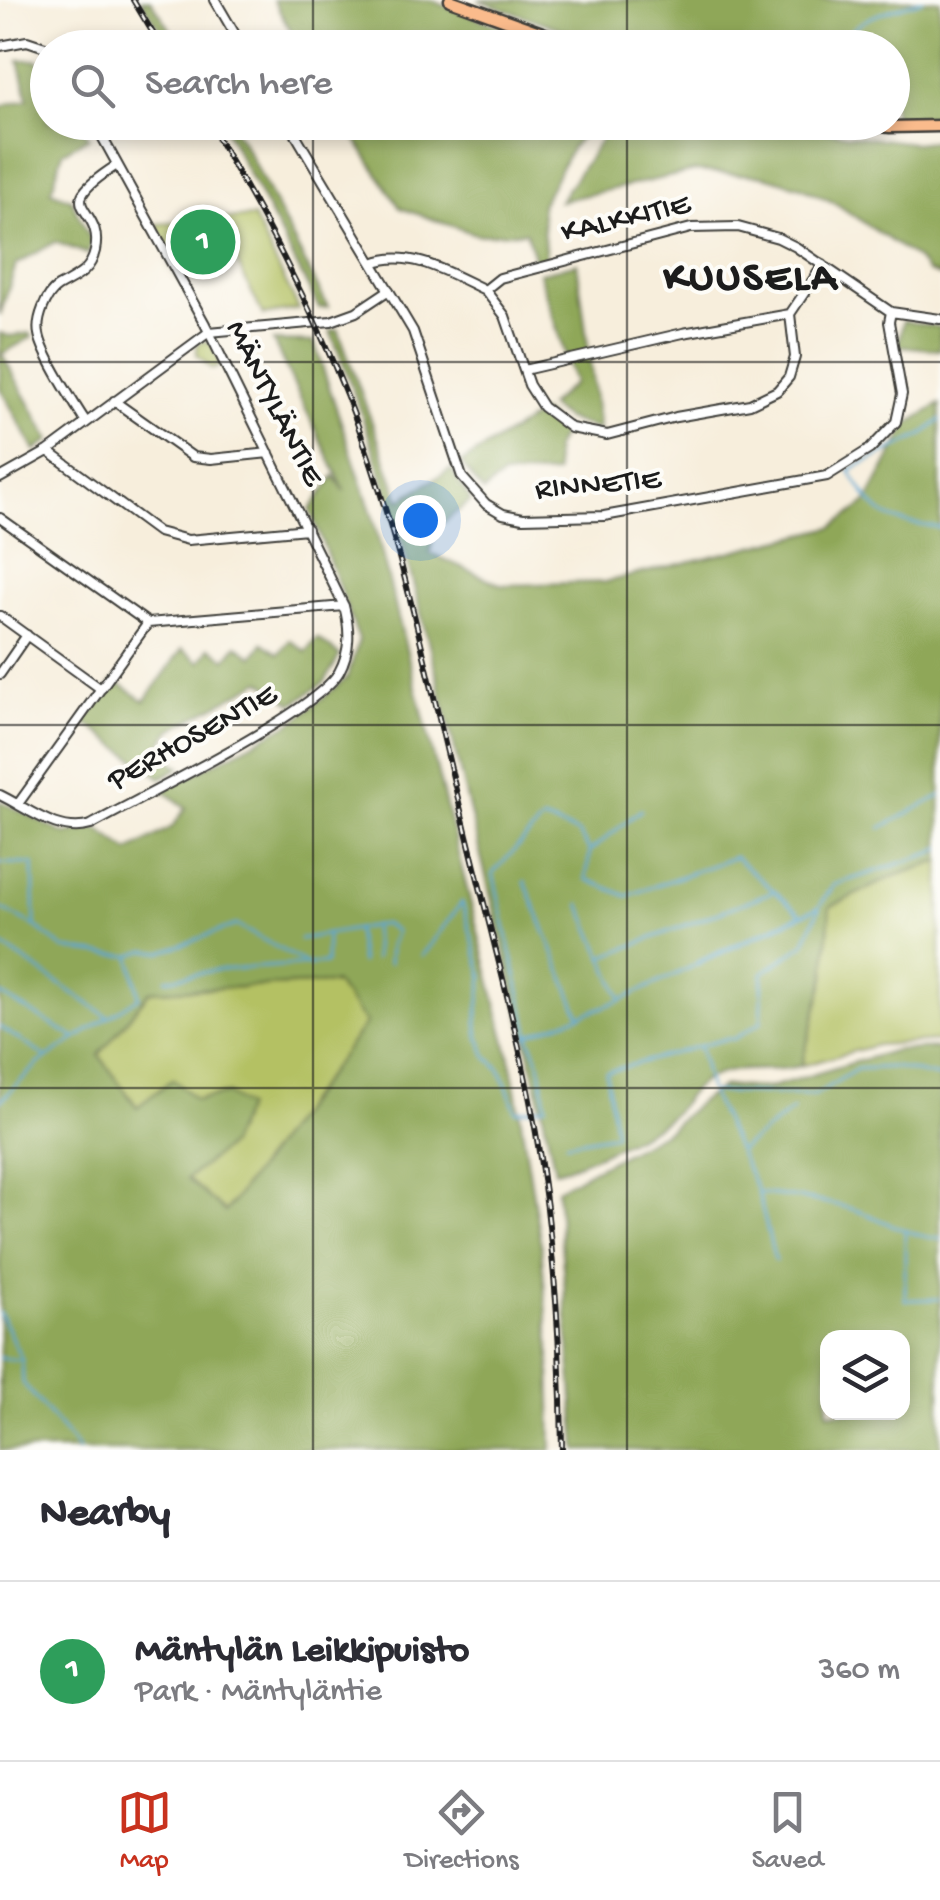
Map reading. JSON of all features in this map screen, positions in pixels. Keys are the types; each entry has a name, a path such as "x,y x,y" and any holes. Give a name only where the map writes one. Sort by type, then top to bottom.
{"main road":[{"path":"450,0 534,30"},
{"path":"910,127 940,126"}],"street":[{"path":"215,0 232,30"},
{"path":"0,46 30,42"},
{"name":"MÄNTYLÄNTIE","path":"104,140 209,332 344,606"},
{"name":"RINNETIE","path":"299,140 413,330 462,478 486,504 503,514 523,518 636,512 810,481 846,466 886,435 902,405 889,322 891,312"},
{"path":"86,422 42,343 39,324 53,290 84,274 91,264 96,239 81,196 93,179 117,165"},
{"name":"KALKKITIE","path":"485,290 500,278 691,228 738,227 778,238 891,312 940,319"},
{"path":"373,262 394,256 409,259 485,290 505,316 535,398 559,421 586,433 621,433 676,417 750,404 777,391 789,377 795,357 790,314 823,264"},
{"path":"0,478 48,452 209,332 331,322 356,312 390,290"},
{"path":"524,370 682,333 790,314"},
{"path":"114,402 193,457 270,453"},
{"path":"48,452 158,532 172,538 188,540 307,529"},
{"path":"0,518 148,622 344,606"},
{"name":"PERHOSENTIE","path":"0,795 56,824 72,829 92,825 304,704 338,674 347,655 350,633 344,606"},
{"path":"0,616 101,689"},
{"path":"18,804 148,622"},
{"path":"0,674 27,635"}],"green space":[{"path":"141,0 151,0 171,30 161,30"},
{"path":"273,0 430,0 510,30 290,30"},
{"path":"478,0 940,0 940,117 910,117 910,30 564,30"},
{"path":"19,60 30,60 30,140 84,140 63,152 51,191 71,199 91,241 88,254 55,242 16,265 0,315 0,106 28,99"},
{"path":"231,140 243,142 328,307 319,308"},
{"path":"356,140 578,140 541,205 546,258 535,261 526,232 478,235 400,208"},
{"path":"600,140 940,140 940,276 927,272 917,259 835,203 764,176 695,171 559,201"},
{"path":"253,217 299,309 263,315 235,259 177,266 156,224"},
{"path":"577,263 599,430 566,419 548,406 574,383 539,273"},
{"path":"903,321 940,327 940,350 898,346"},
{"path":"338,329 400,500 451,469 471,501 435,529 430,553 502,585 605,582 833,527 866,503 909,423 940,404 940,861 892,877 830,907 825,978 801,1066 716,1075 699,1084 672,1115 650,1129 555,1171 421,615 371,443 330,331"},
{"path":"0,333 30,333 32,337 2,354 50,440 35,451 0,388"},
{"path":"203,341 212,344 219,367 212,369 197,355 197,345"},
{"path":"273,341 314,342 372,514 513,1070 541,1245 550,1354 552,1450 0,1450 0,801 65,834 97,828 129,851 172,827 186,808 163,790 296,720 347,678 359,640 310,510 334,476 345,491","holes":["335,983 366,1023 225,1212 187,1179 229,1145 246,1107 228,1094 196,1100 173,1079 137,1107 99,1055 150,991"]},
{"path":"542,412 564,430 554,451 556,474 503,476 483,492 461,463"},
{"path":"317,638 340,655 325,682 293,704 261,681 171,730 157,750 180,767 161,778 84,722 114,680 145,701 182,649 200,662 210,647 226,659 237,645 253,657 263,643 279,654 290,640 306,652"},
{"path":"940,861 940,1041 877,1045 801,1066 825,978 829,907 892,877"},
{"path":"336,983 366,1023 225,1212 187,1179 229,1144 228,1094 138,1108 99,1055 150,991"},
{"path":"940,1048 940,1450 577,1450 557,1189 668,1130 724,1086 768,1088 895,1050"}],"waterway":[{"path":"852,30 886,11 922,0"},
{"path":"940,420 921,436 849,470 885,515 940,528"},
{"path":"881,828 940,796"},
{"path":"641,810 590,851 586,879 627,896 735,857 801,914"},
{"path":"530,1036 493,873 543,820 578,833 590,851"},
{"path":"422,956 462,902 483,977 477,1022 487,1057 500,1069 516,1111 546,1106 540,1064 528,1035 619,1001 819,907 834,885 940,848"},
{"path":"0,863 33,864 35,925"},
{"path":"525,882 579,1014"},
{"path":"603,957 774,891"},
{"path":"580,904 621,998"},
{"path":"0,908 35,926 64,949 130,956 146,950 162,952 236,925 311,966"},
{"path":"566,1143 615,1134 606,1072 734,1039 761,1022 763,973 804,944 819,909"},
{"path":"696,963 802,914"},
{"path":"300,939 384,924 396,931 389,963"},
{"path":"373,925 375,959"},
{"path":"356,930 361,963"},
{"path":"166,979 217,970 326,963 327,935"},
{"path":"0,944 107,1016"},
{"path":"0,1101 39,1063 139,997 131,958"},
{"path":"0,994 75,1038"},
{"path":"0,1027 46,1057"},
{"path":"700,1048 710,1092 758,1192 775,1261"},
{"path":"710,1092 815,1095 857,1069 894,1067 939,1077"},
{"path":"740,1150 794,1109"},
{"path":"759,1193 841,1206 940,1239"},
{"path":"905,1232 905,1300 938,1299"},
{"path":"0,1313 22,1360 23,1383 79,1450"},
{"path":"0,1358 20,1360"}],"railway":[{"path":"133,0 151,30"},
{"path":"218,140 318,327 367,451 399,556 529,1094 548,1212 562,1450"}],"place":[{"name":"Mäntylän Leikkipuisto","path":"203,242"}],"district":[{"name":"KUUSELA","path":"751,280"}]}
